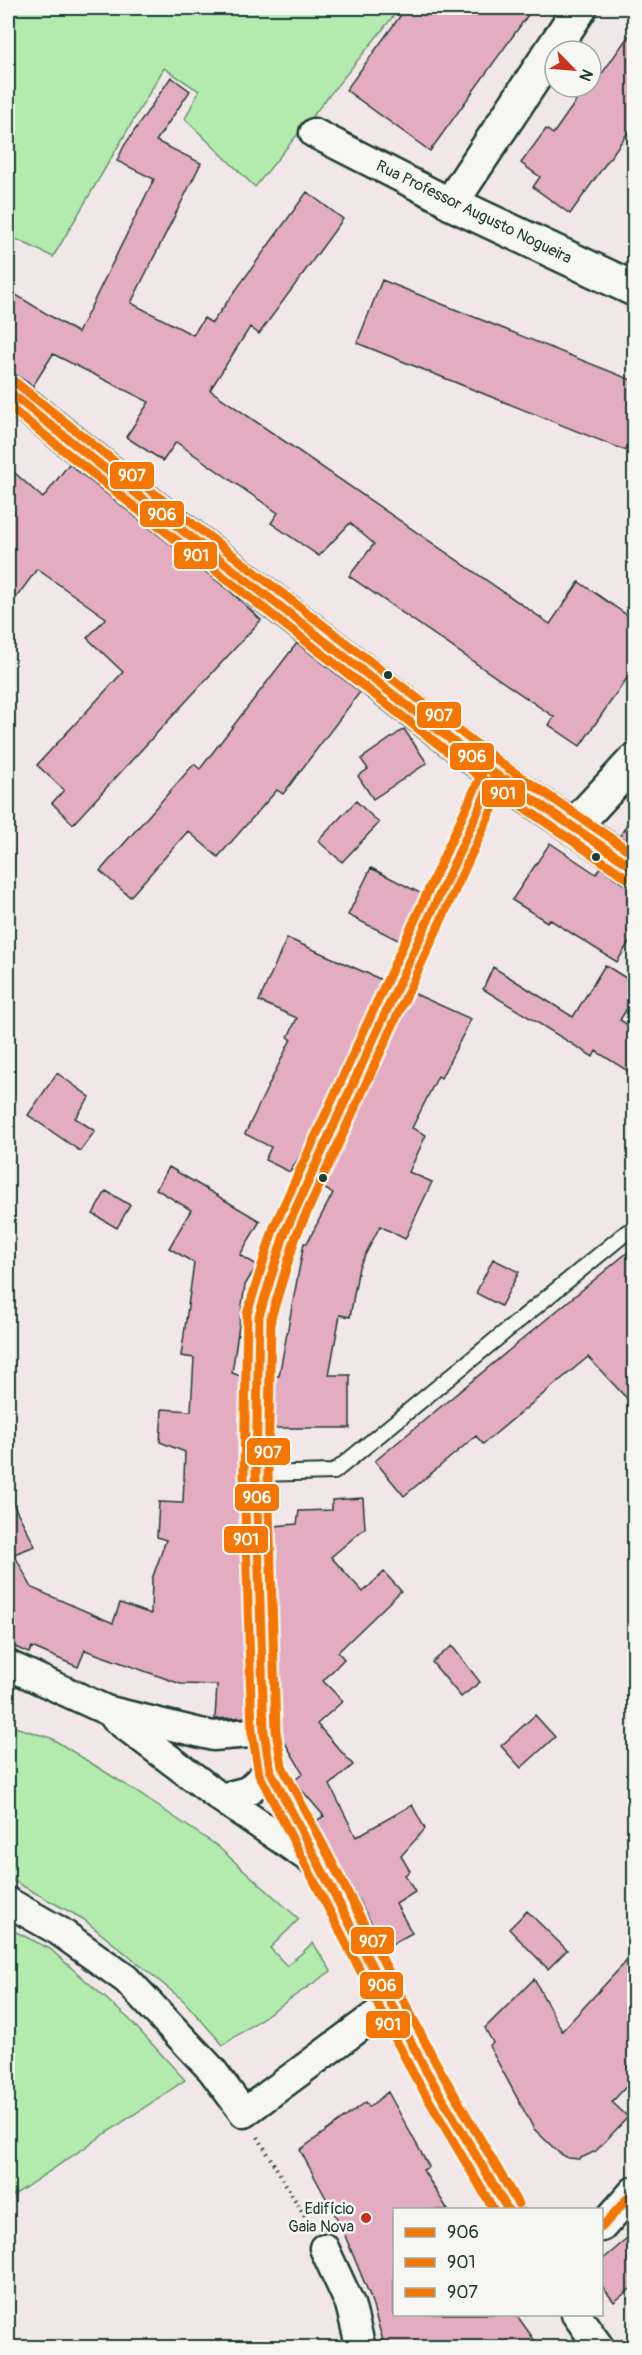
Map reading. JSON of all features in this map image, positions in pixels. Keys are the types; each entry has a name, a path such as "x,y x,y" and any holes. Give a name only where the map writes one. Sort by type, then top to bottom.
{"street":[{"path":"451,204 580,8"},
{"name":"Rua Professor Augusto Nogueira","path":"314,133 451,204 634,289"},
{"path":"8,391 495,774 634,868"},
{"path":"573,827 634,761"},
{"path":"495,774 285,1232 259,1316 256,1474 264,1732 270,1770 425,2069 507,2208"},
{"path":"8,1665 106,1710 213,1736 264,1732"},
{"path":"106,1710 221,1797 317,1864"},
{"path":"221,1797 248,1791 270,1770"},
{"path":"8,1902 58,1931 126,1980 212,2070 244,2113 392,2003"},
{"path":"603,2226 634,2191"},
{"path":"324,2248 350,2304 361,2348"},
{"path":"577,2316 600,2348"}],"lane":[{"path":"256,1474 334,1472 627,1232 634,1229"}],"path":[{"path":"244,2113 324,2248"}],"green space":[{"path":"8,8 400,8 255,187 185,119 199,91 164,68 53,257 8,235"},
{"path":"8,1725 51,1738 216,1845 299,1919 270,1948 287,1966 313,1943 331,1971 223,2045 184,2001 83,1919 8,1878"},
{"path":"8,1928 50,1949 129,2019 185,2080 8,2199"}],"building":[{"path":"406,8 533,8 430,151 346,90"},
{"path":"634,28 634,124 570,214 533,187 540,177 521,163 546,129 553,134 578,99 603,99 603,72"},
{"path":"171,77 190,91 156,141 201,163 131,303 193,335 204,318 212,323 307,192 343,219 259,334 250,327 210,390 550,624 579,582 634,620 634,668 580,746 549,725 554,717 349,576 374,544 350,523 319,556 271,523 278,513 176,442 163,461 126,437 149,402 53,354 33,386 8,370 8,290 78,333 154,179 117,161 124,146"},
{"path":"382,280 634,381 634,454 357,343"},
{"path":"69,464 231,592 261,620 73,824 52,803 64,790 37,765 123,672 87,638 106,618 37,569 8,609 8,467 43,498"},
{"path":"297,643 360,692 283,794 277,790 218,857 188,831 130,897 100,871 194,764 200,769"},
{"path":"404,729 427,763 373,799 358,776 368,769 361,759"},
{"path":"356,801 379,823 342,862 318,841"},
{"path":"634,812 634,846 620,836"},
{"path":"550,843 596,874 600,867 623,884 634,886 634,934 617,962 549,919 547,922 512,900"},
{"path":"371,868 422,894 400,941 348,915"},
{"path":"287,938 382,980 309,1141 290,1172 265,1160 271,1147 245,1134 291,1039 288,1037 297,1018 259,1001"},
{"path":"605,965 634,983 634,997 620,1020 634,1029 634,1075 596,1051 593,1057 483,989 493,967 573,1017"},
{"path":"413,993 471,1019 441,1078 438,1076 412,1128 426,1135 409,1172 432,1182 405,1239 380,1226 359,1267 350,1317 340,1315 329,1375 350,1375 350,1428 273,1428 274,1376 279,1376 304,1243 307,1243 333,1193 323,1188"},
{"path":"57,1073 90,1097 75,1118 95,1131 80,1151 28,1115"},
{"path":"169,1167 260,1221 240,1255 257,1265 245,1285 232,1373 241,1376 240,1475 247,1717 215,1719 217,1685 181,1684 85,1650 78,1667 32,1647 29,1653 8,1644 8,1494 35,1546 14,1554 32,1588 113,1623 120,1603 151,1614 152,1579 166,1540 157,1537 159,1502 183,1503 185,1452 160,1442 162,1409 191,1411 194,1358 181,1356 194,1263 169,1248 191,1210 156,1189"},
{"path":"106,1191 130,1205 117,1228 93,1214"},
{"path":"634,1247 634,1406 588,1357 483,1444 476,1436 404,1496 375,1461"},
{"path":"493,1259 519,1272 501,1306 476,1293"},
{"path":"363,1498 365,1528 331,1557 363,1592 384,1572 401,1591 338,1652 344,1659 323,1681 343,1701 317,1724 353,1765 330,1785 356,1837 412,1805 425,1829 401,1856 410,1871 405,1875 415,1892 396,1904 412,1933 385,1948 316,1821 324,1816 294,1781 303,1773 281,1736 280,1730 274,1526 297,1524 299,1511 332,1510 332,1500"},
{"path":"452,1646 480,1682 461,1697 432,1662"},
{"path":"535,1715 555,1737 521,1768 501,1746"},
{"path":"527,1911 567,1950 548,1969 509,1929"},
{"path":"634,1953 634,2078 612,2102 628,2117 596,2151 579,2159 568,2158 559,2153 534,2129 489,2046 493,2043 485,2028 534,1979 562,2031"},
{"name":"Edifício Gaia Nova","path":"388,2092 429,2167 423,2170 447,2208 393,2208 393,2316 517,2316 540,2348 385,2348 370,2296 341,2226 300,2150 366,2102 369,2107"},
{"path":"634,2233 634,2286 614,2302 603,2287 603,2259"}],"transit line":[{"name":"907","path":"15,382 185,518 502,764 634,854"},
{"name":"906","path":"8,391 178,527 495,774 634,868"},
{"name":"901","path":"8,406 488,783 627,878"},
{"name":"901","path":"484,769 274,1227 247,1314 244,1474 252,1732 259,1774 414,2075 493,2208"},
{"name":"906","path":"495,774 285,1232 259,1316 256,1474 264,1732 270,1770 425,2069 507,2208"},
{"name":"907","path":"506,779 296,1236 271,1318 268,1474 276,1731 282,1766 436,2063 518,2204"},
{"name":"906","path":"603,2226 634,2191"}],"place":[{"name":"Edifício Gaia Nova","path":"366,2218"}]}
